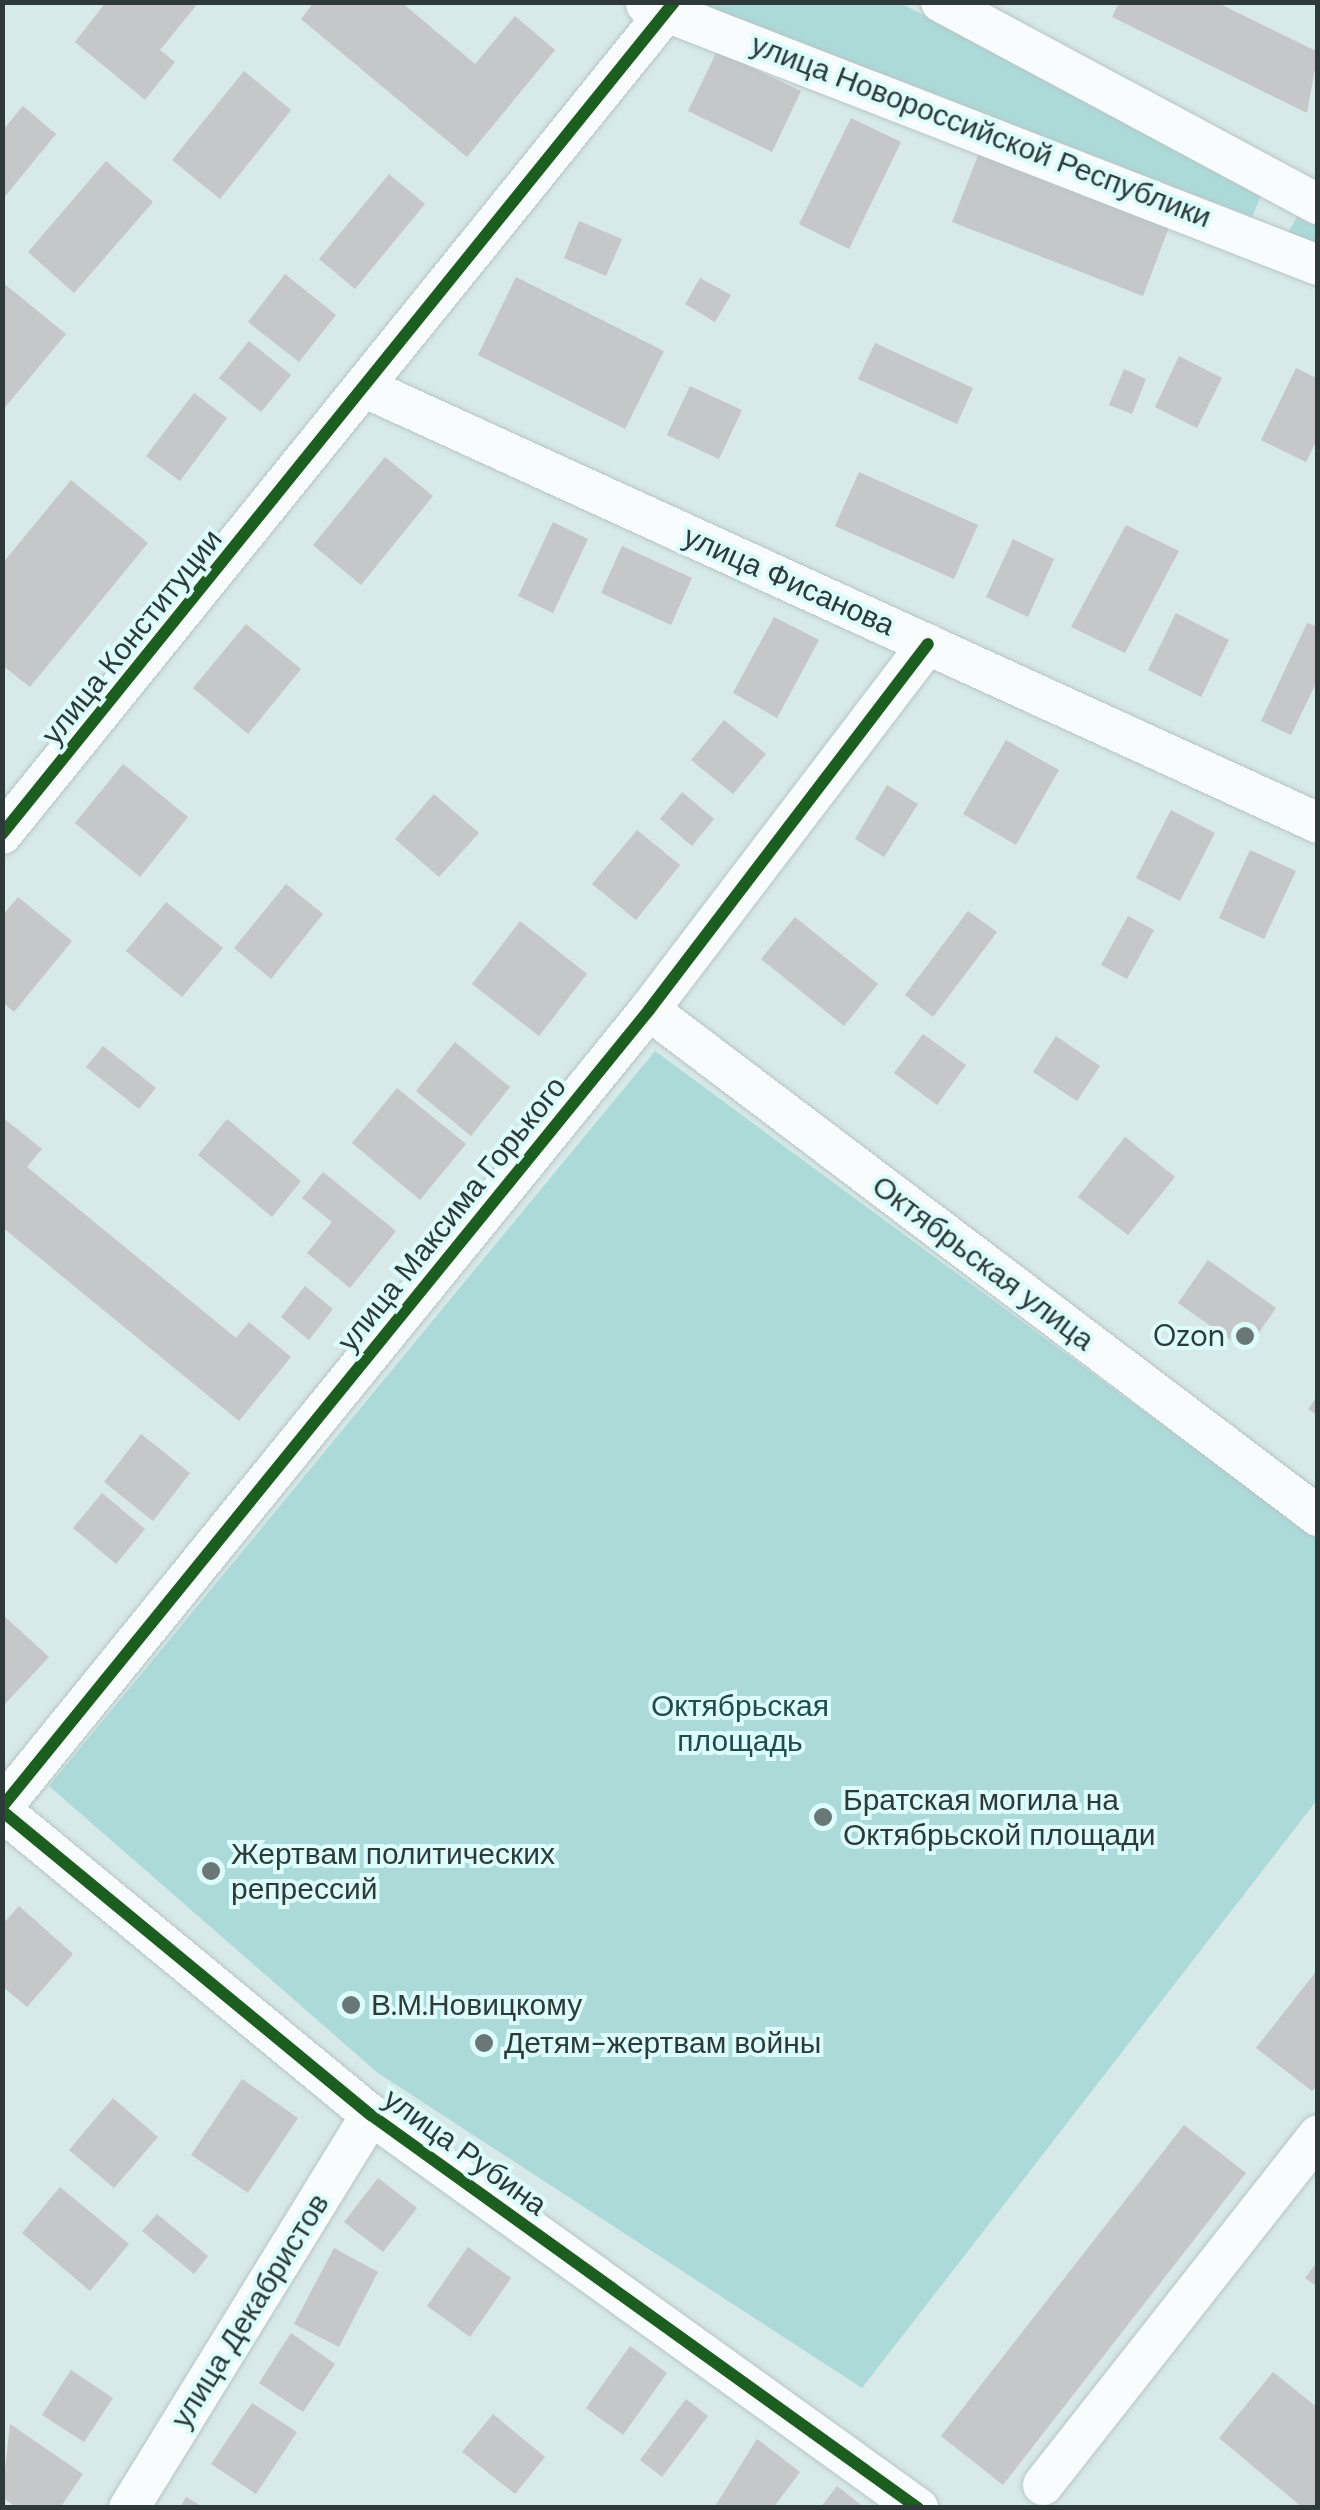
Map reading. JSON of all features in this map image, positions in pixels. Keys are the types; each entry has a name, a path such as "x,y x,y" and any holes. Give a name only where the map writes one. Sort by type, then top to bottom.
{"street":[{"path":"941,2 1318,204"},
{"name":"улица Новороссийской Республики","path":"661,6 1318,265"},
{"name":"улица Конституции","path":"2,834 368,389 661,6"},
{"name":"улица Фисанова","path":"368,389 1318,824"},
{"name":"улица Максима Горького","path":"2,1809 650,1010 928,644"},
{"name":"Октябрьская улица","path":"650,1010 1318,1516"},
{"name":"улица Рубина","path":"2,1809 371,2116 918,2508"},
{"name":"улица Декабристов","path":"129,2508 371,2116"},
{"path":"1043,2485 1318,2135"}],"green space":[{"path":"697,2 900,3 1264,189 1252,217"},
{"path":"1301,211 1317,219 1317,252 1286,235"},
{"name":"Октябрьская площадь","path":"655,1051 1317,1539 1317,1800 862,2388 378,2073 49,1786"}],"building":[{"path":"106,2 199,2 160,50 175,62 145,100 75,42"},
{"path":"314,2 401,2 475,64 515,16 555,50 467,157 301,19"},
{"path":"1119,2 1216,2 1318,52 1307,113 1112,17"},
{"path":"717,51 801,91 772,152 688,111"},
{"path":"244,71 291,110 220,199 172,160"},
{"path":"23,106 56,134 2,200 2,131"},
{"path":"851,118 901,142 849,249 799,224"},
{"path":"979,153 1169,227 1143,296 952,222"},
{"path":"106,161 153,202 74,293 28,252"},
{"path":"389,174 425,204 355,289 319,259"},
{"path":"579,221 622,239 606,276 564,258"},
{"path":"285,274 336,315 299,362 248,322"},
{"path":"516,277 664,351 625,429 478,355"},
{"path":"700,278 731,295 715,322 685,304"},
{"path":"2,282 66,334 2,411"},
{"path":"249,341 291,375 261,412 219,378"},
{"path":"875,343 973,388 957,424 858,379"},
{"path":"1179,356 1222,378 1197,428 1155,407"},
{"path":"1296,368 1318,379 1318,438 1306,462 1261,440"},
{"path":"1124,369 1146,379 1132,414 1109,405"},
{"path":"690,386 742,410 719,459 667,435"},
{"path":"194,393 227,418 180,481 146,456"},
{"path":"385,457 433,496 361,585 313,545"},
{"path":"859,472 978,525 954,579 835,526"},
{"path":"71,480 148,543 30,687 2,665 2,564"},
{"path":"553,522 588,539 553,613 518,596"},
{"path":"1126,525 1179,551 1125,653 1071,627"},
{"path":"1013,539 1054,559 1028,617 986,597"},
{"path":"622,546 692,578 671,625 601,593"},
{"path":"1176,613 1229,640 1201,697 1148,670"},
{"path":"774,617 819,640 777,718 733,693"},
{"path":"1307,623 1318,627 1318,679 1291,735 1261,721"},
{"path":"246,624 301,669 248,734 193,688"},
{"path":"724,720 766,754 733,794 691,760"},
{"path":"1006,740 1059,770 1016,845 963,814"},
{"path":"123,764 188,817 140,877 75,823"},
{"path":"887,785 918,804 884,857 855,839"},
{"path":"682,792 714,819 692,846 660,819"},
{"path":"434,794 479,833 439,877 395,839"},
{"path":"1171,810 1215,833 1180,901 1136,878"},
{"path":"637,830 680,865 636,920 592,884"},
{"path":"1250,850 1296,871 1264,939 1219,918"},
{"path":"286,884 323,914 271,979 234,948"},
{"path":"18,897 72,941 14,1012 2,1002 2,916"},
{"path":"166,902 223,948 182,997 126,951"},
{"path":"968,911 997,932 933,1017 905,995"},
{"path":"1128,916 1154,930 1127,979 1101,965"},
{"path":"795,917 878,984 844,1026 761,959"},
{"path":"520,921 587,974 539,1036 472,984"},
{"path":"923,1034 966,1065 937,1105 894,1073"},
{"path":"1056,1036 1100,1066 1077,1101 1033,1072"},
{"path":"455,1042 510,1087 471,1136 416,1091"},
{"path":"103,1046 156,1088 139,1109 86,1067"},
{"path":"397,1088 466,1144 420,1200 352,1143"},
{"path":"2,1117 42,1149 27,1167 236,1338 249,1322 291,1357 239,1421 2,1227"},
{"path":"227,1119 301,1181 272,1217 198,1155"},
{"path":"1125,1137 1175,1177 1128,1235 1078,1197"},
{"path":"323,1172 396,1231 350,1288 307,1253 332,1222 302,1198"},
{"path":"1208,1260 1276,1308 1246,1351 1178,1303"},
{"path":"305,1286 333,1309 309,1340 281,1317"},
{"path":"1318,1395 1318,1416 1308,1409"},
{"path":"141,1434 190,1473 153,1521 104,1482"},
{"path":"102,1493 145,1529 116,1564 73,1528"},
{"path":"2,1614 49,1657 2,1707"},
{"path":"19,1906 73,1954 27,2007 2,1986 2,1925"},
{"path":"1318,1969 1318,2085 1312,2091 1256,2048"},
{"path":"242,2079 298,2118 248,2193 191,2155"},
{"path":"113,2098 158,2137 114,2188 69,2150"},
{"path":"1184,2125 1246,2173 1003,2485 941,2436"},
{"path":"378,2178 417,2208 383,2252 344,2222"},
{"path":"60,2187 129,2244 90,2291 22,2233"},
{"path":"157,2214 208,2256 194,2274 142,2231"},
{"path":"468,2247 511,2278 470,2337 427,2306"},
{"path":"334,2248 378,2272 339,2347 294,2324"},
{"path":"1318,2261 1318,2287 1305,2278"},
{"path":"291,2333 335,2364 303,2412 259,2383"},
{"path":"630,2346 667,2373 623,2435 586,2408"},
{"path":"71,2370 113,2398 84,2442 42,2415"},
{"path":"1273,2372 1318,2408 1318,2508 1303,2508 1219,2438"},
{"path":"686,2399 708,2416 662,2477 640,2460"},
{"path":"252,2403 297,2432 256,2494 211,2464"},
{"path":"493,2414 545,2457 515,2494 462,2452"},
{"path":"10,2424 83,2474 60,2508 17,2508 2,2497"},
{"path":"757,2439 800,2472 773,2508 714,2508"},
{"path":"837,2486 865,2508 820,2508"},
{"path":"186,2497 205,2508 180,2508"}],"cycle path":[{"path":"2,834 674,2"},
{"path":"2,1807 649,1010 928,644"},
{"path":"2,1811 371,2115 918,2508"}],"place":[{"name":"Ozon","path":"1245,1336"},
{"name":"Братская могила на Октябрьской площади","path":"823,1817"},
{"name":"Жертвам политических репрессий","path":"211,1871"},
{"name":"В.М.Новицкому","path":"351,2005"},
{"name":"Детям-жертвам войны","path":"484,2043"}]}
